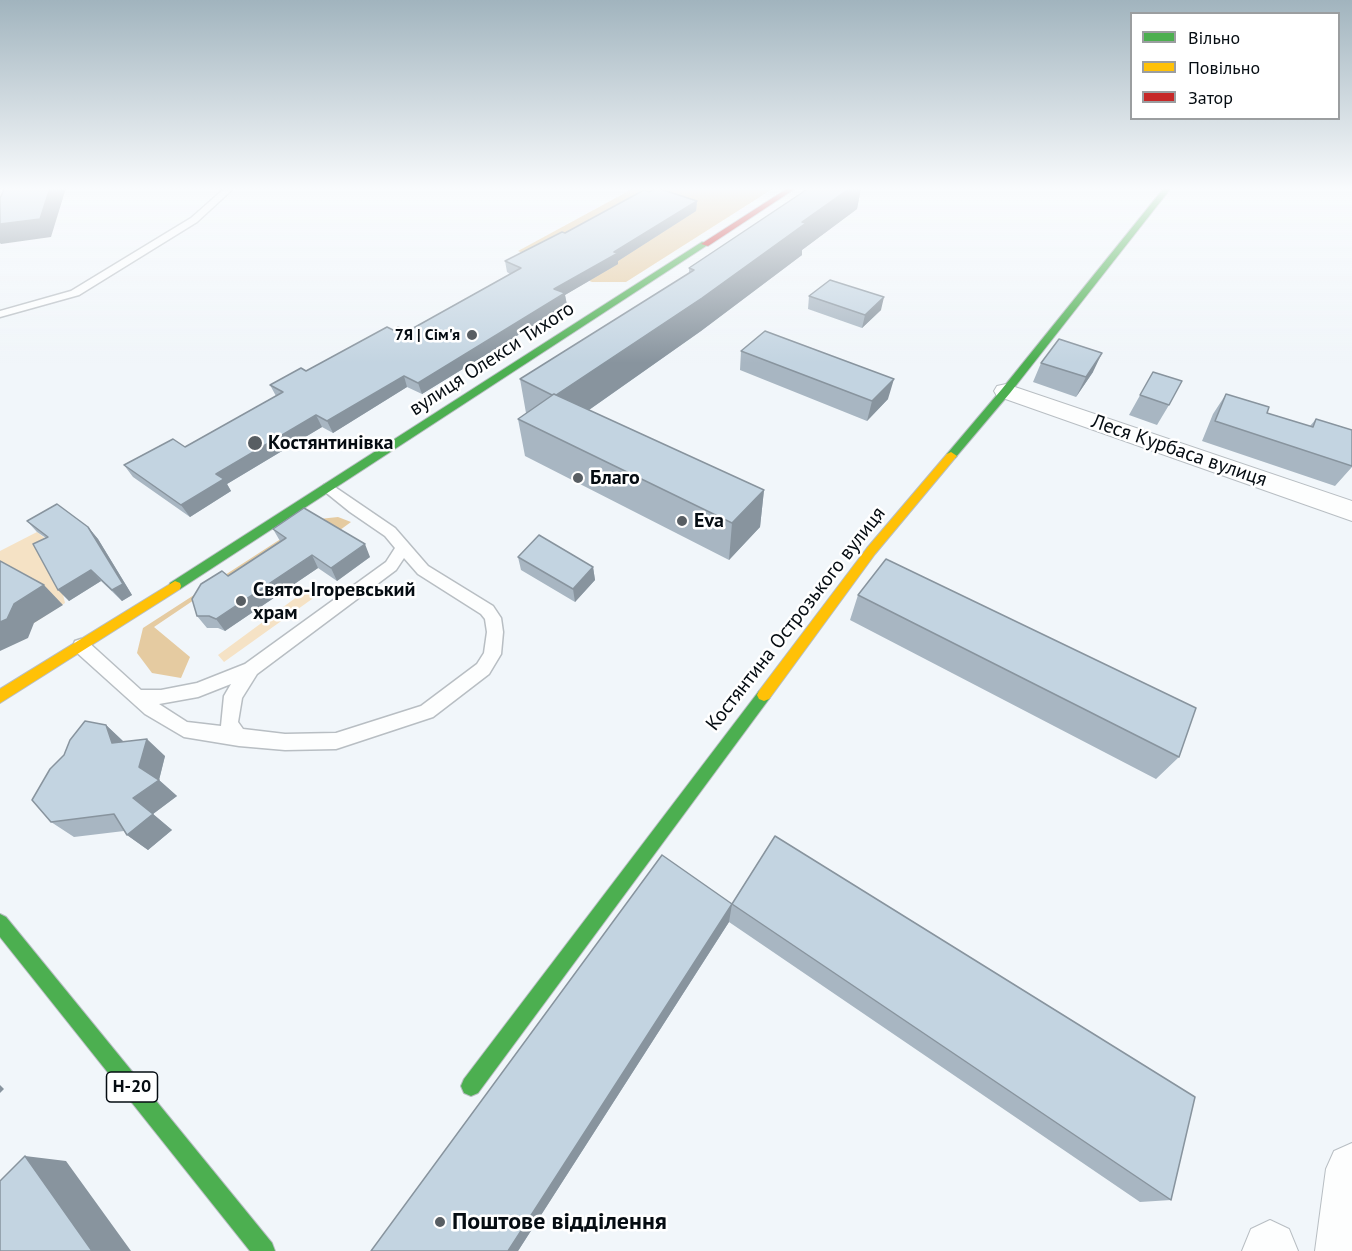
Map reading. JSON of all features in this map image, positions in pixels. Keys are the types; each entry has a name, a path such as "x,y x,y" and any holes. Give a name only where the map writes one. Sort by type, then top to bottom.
{"street":[{"name":"вулиця Олекси Тихого","path":"0,697 329,488 702,246"},
{"name":"Костянтина Острозького вулиця","path":"471,1086 871,551 1006,391 1121,246"},
{"name":"Леся Курбаса вулиця","path":"1006,391 1352,511"},
{"name":"Н-20","path":"0,923 264,1251"},
{"path":"1343,1251 1352,1169"}],"lane":[{"path":"0,315 75,293 151,246"},
{"path":"81,646 138,698 184,729 239,738 285,742 336,741 428,712 483,669 492,654 495,632 493,618 487,610 423,570 390,532 355,509 329,488"},
{"path":"138,698 161,697 198,690 251,669 391,566 404,547"},
{"path":"239,738 229,723 233,696 251,669"}],"shaded area":[{"path":"527,246 682,246 626,282 592,282 518,251"},
{"path":"338,517 351,522 303,557 311,521 154,627 190,657 181,678 152,673 137,653 143,628 310,520"},
{"path":"37,532 51,543 65,603 34,623 0,570 0,551"},
{"path":"309,588 319,594 224,662 218,655"}],"building":[{"path":"534,246 623,246 614,252 618,253 554,289 565,293 418,383 404,376 327,421 316,415 216,474 224,479 181,505 124,465 173,439 185,447 283,392 270,385 301,368 306,371 387,327 393,330 398,327 408,331 521,268 505,261"},
{"path":"721,246 774,246 702,298 556,395 520,379 694,270 689,268"},
{"path":"830,280 884,297 865,315 809,296"},
{"path":"765,331 894,379 872,401 741,351"},
{"path":"1059,339 1102,353 1086,377 1041,363"},
{"path":"1153,372 1182,381 1169,405 1140,395"},
{"path":"554,394 764,490 732,523 518,419"},
{"path":"1226,394 1269,407 1267,413 1313,427 1316,419 1352,430 1352,466 1215,421"},
{"path":"57,504 88,527 123,584 112,590 91,570 58,590 33,544 48,537 27,521"},
{"path":"304,508 365,544 331,568 312,555 216,619 209,616 197,616 192,599 201,584 222,571 228,576 286,538 273,529"},
{"path":"539,535 593,567 573,589 518,557"},
{"path":"886,559 1196,708 1179,757 858,595"},
{"path":"0,561 44,585 14,604 7,619 0,622"},
{"path":"85,721 106,725 112,743 147,739 139,767 159,780 133,798 153,814 127,835 114,814 51,822 32,800 50,769 64,755 70,740"},
{"path":"775,836 1195,1097 1171,1200 732,904"},
{"path":"662,855 732,904 508,1251 371,1251"},
{"path":"25,1156 92,1251 0,1251 0,1181"}],"traffic: fast":[{"path":"175,586 701,246"},
{"path":"951,456 1006,391 1121,246"},
{"path":"471,1086 764,695"},
{"path":"0,923 264,1251"}],"traffic: slow":[{"path":"764,695 871,551 951,456"},
{"path":"0,697 175,586"}],"place":[{"name":"7Я | Сім'я","path":"472,335"},
{"name":"Костянтинівка","path":"255,443"},
{"name":"Благо","path":"578,478"},
{"name":"Eva","path":"682,521"},
{"name":"Свято-Ігоревський храм","path":"241,601"},
{"name":"Поштове відділення","path":"440,1222"}]}
